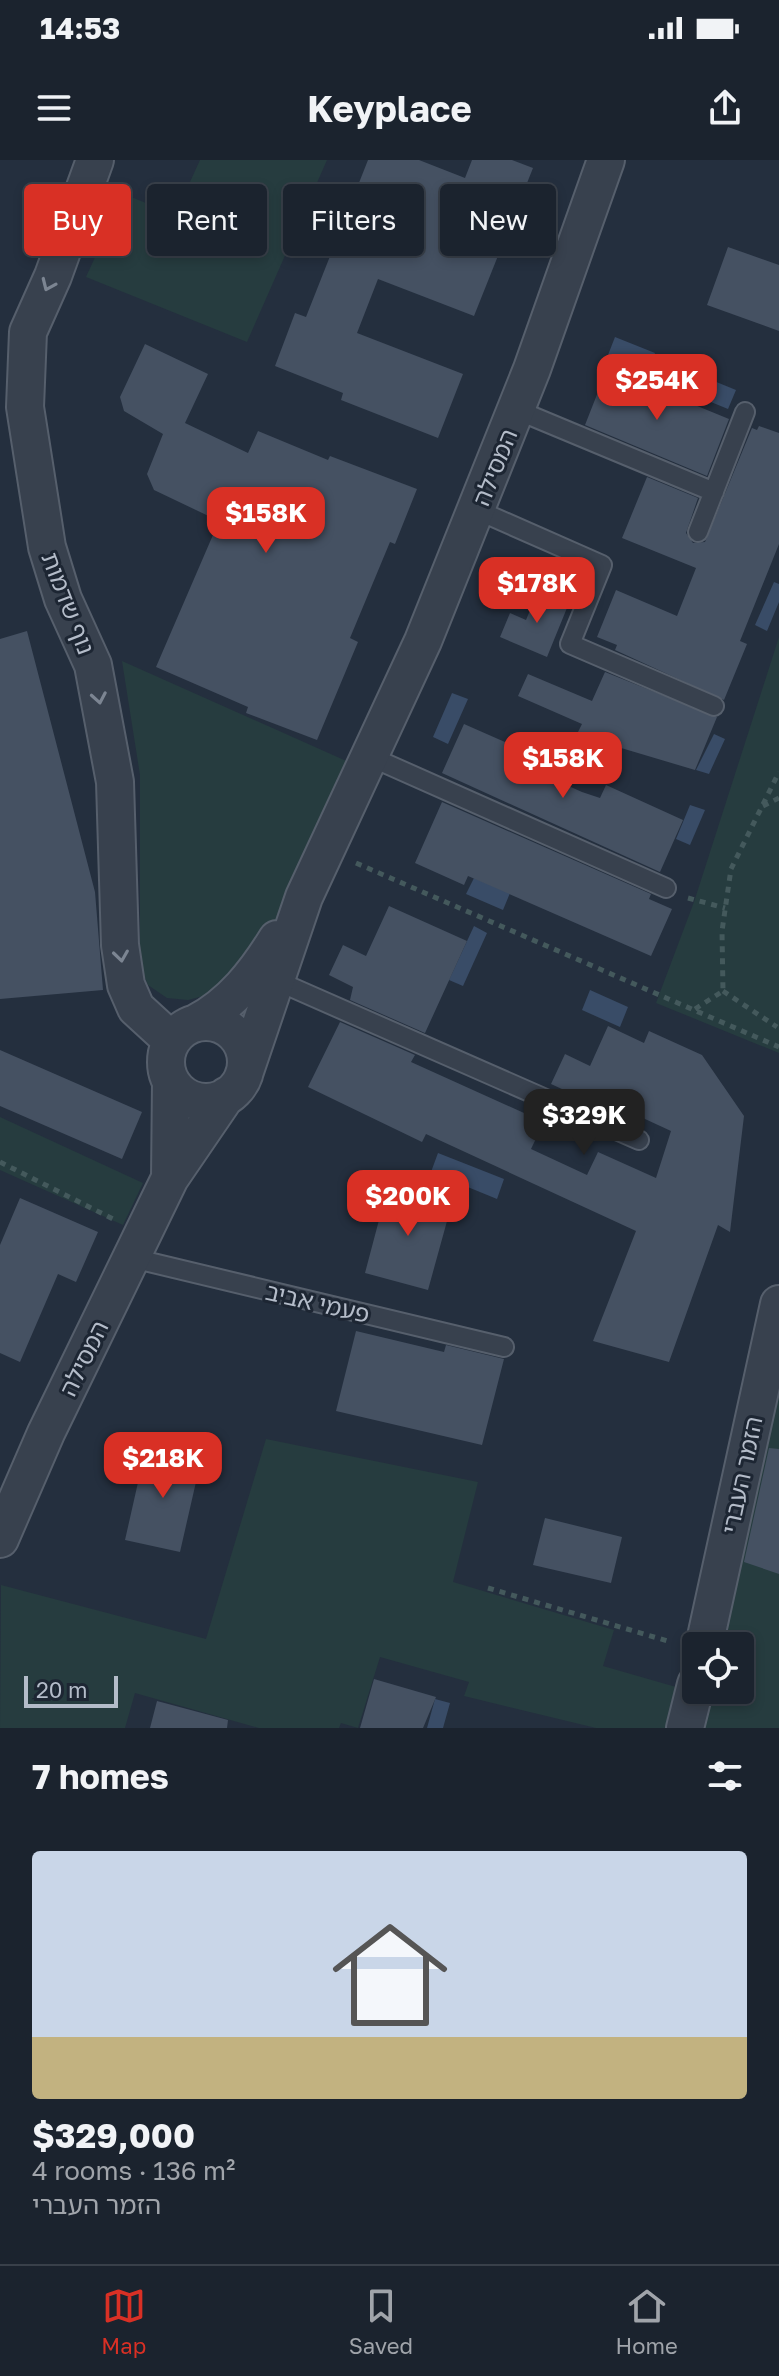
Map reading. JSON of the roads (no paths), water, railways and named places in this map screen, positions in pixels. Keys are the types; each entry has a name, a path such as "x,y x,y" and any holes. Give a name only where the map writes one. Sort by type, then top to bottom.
{"street":[{"name":"נוף שדמות","path":"95,160 53,276 14,330 47,547 63,599 93,665 115,782 120,945 126,985 136,1008 184,1032"},
{"name":"המסילה","path":"0,1539 46,1433 170,1178 234,1086 304,897 371,757 477,510 517,410 606,160"},
{"name":"המסילה","path":"184,1032 237,994 304,897"},
{"path":"221,1025 240,1041 245,1053 234,1086 202,1101 190,1098 171,1082 166,1058 184,1032 221,1025"},
{"name":"המסילה","path":"170,1178 171,1082"},
{"name":"הזמר העברי","path":"696,1632 779,1304"},
{"path":"685,1728 691,1704"}],"lane":[{"path":"517,410 714,492"},
{"path":"698,532 745,412"},
{"path":"477,510 602,565 570,644 714,706"},
{"path":"371,757 666,888"},
{"path":"275,980 639,1140"},
{"name":"פעמי אביב","path":"138,1246 504,1347"}],"water":[{"path":"615,337 655,353 648,371 608,355"},
{"path":"692,372 736,390 728,409 684,391"},
{"path":"774,582 779,584 779,602 767,631 755,625"},
{"path":"452,693 468,699 448,744 433,737"},
{"path":"714,734 725,739 709,774 696,770"},
{"path":"690,805 705,810 690,845 676,839"},
{"path":"474,878 510,893 503,910 466,894"},
{"path":"474,926 487,933 463,986 449,980"},
{"path":"590,990 628,1007 620,1027 582,1010"},
{"path":"438,1153 504,1179 497,1199 431,1172"},
{"path":"435,1699 450,1703 443,1728 427,1728"}]}
